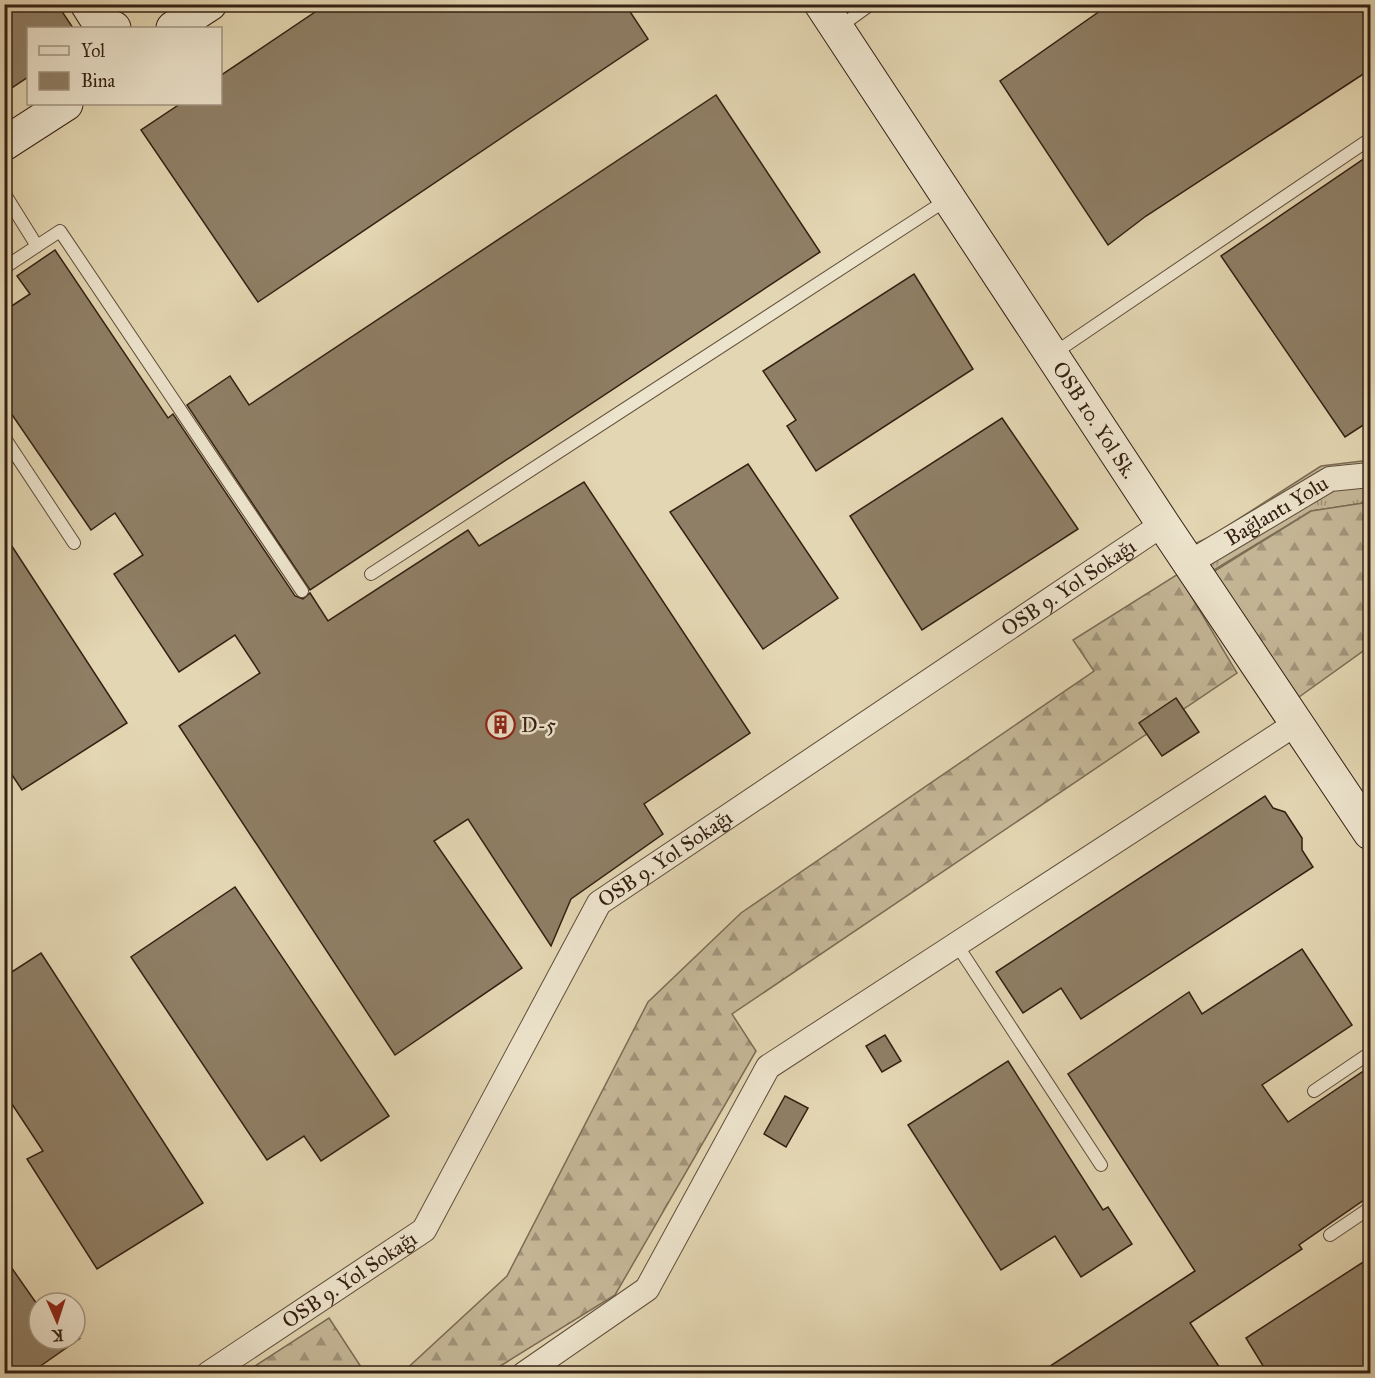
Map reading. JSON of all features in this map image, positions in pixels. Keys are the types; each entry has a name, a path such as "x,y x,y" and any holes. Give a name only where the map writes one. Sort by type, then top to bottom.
{"street":[{"path":"174,27 210,4"},
{"name":"OSB 10. Yol Sk.","path":"829,16 1163,524 1369,829"},
{"path":"4,144 64,105"},
{"name":"Bağlantı Yolu","path":"1189,563 1330,479 1371,475"},
{"name":"OSB 9. Yol Sokağı","path":"208,1374 424,1230 599,903 1163,524"},
{"path":"524,1374 647,1289 768,1067 1297,723"}],"lane":[{"path":"829,16 871,4"},
{"path":"1052,355 1371,139"},
{"path":"4,193 36,246"},
{"path":"370,574 949,199"},
{"path":"4,268 60,231 302,591"},
{"path":"4,437 75,543"},
{"path":"957,945 1101,1165"},
{"path":"1314,1091 1371,1053"},
{"path":"1330,1235 1371,1208"}],"green space":[{"path":"1370,460 1370,502 1311,511 1214,570 1194,544 1212,536 1321,466"},
{"path":"1370,502 1370,646 1299,697 1213,572 1311,511"},
{"path":"1178,574 1237,673 732,1014 756,1051 615,1295 489,1373 401,1374 507,1276 648,1002 741,913 1094,671 1073,640"},
{"path":"329,1318 365,1373 244,1373"}],"building":[{"path":"4,4 57,4 72,27 27,27 27,78 4,93"},
{"path":"327,4 625,4 648,39 258,302 141,130 178,105 222,105 222,75"},
{"path":"1110,4 1371,4 1371,69 1146,216 1108,245 1000,81"},
{"path":"716,95 820,252 310,590 187,405 230,376 249,405"},
{"path":"1371,154 1371,420 1345,437 1221,256"},
{"path":"55,250 168,418 173,414 295,596 303,599 310,593 328,621 468,530 479,546 584,482 750,733 644,804 663,834 571,899 551,946 468,819 434,841 522,968 395,1055 179,726 260,673 235,635 179,672 114,574 143,555 115,513 91,530 4,403 4,311 30,294 17,276"},
{"path":"914,274 973,369 816,471 787,426 796,420 763,371"},
{"path":"1002,418 1078,529 922,630 850,516"},
{"path":"748,464 838,598 763,649 670,512"},
{"path":"4,534 127,723 22,790 4,763"},
{"path":"1176,698 1199,732 1162,756 1139,723"},
{"path":"1265,796 1273,808 1285,812 1302,838 1302,850 1313,867 1081,1019 1061,988 1023,1013 996,972"},
{"path":"235,887 389,1116 321,1161 304,1136 267,1160 131,957"},
{"path":"1302,949 1352,1025 1262,1085 1288,1122 1371,1066 1371,1195 1299,1245 1302,1249 1190,1323 1224,1374 1038,1374 1195,1271 1068,1074 1189,992 1202,1014"},
{"path":"41,953 203,1203 97,1269 27,1159 43,1151 4,1092 4,977"},
{"path":"885,1035 901,1061 882,1072 866,1046"},
{"path":"1008,1061 1103,1210 1108,1207 1132,1244 1081,1277 1055,1236 1001,1270 908,1125"},
{"path":"785,1096 808,1108 786,1147 764,1134"},
{"path":"4,1257 28,1291 27,1351 62,1351 29,1374 4,1374"},
{"path":"1371,1257 1371,1364 1355,1374 1268,1374 1246,1338"}],"place":[{"name":"D-5","path":"500,725"}]}
